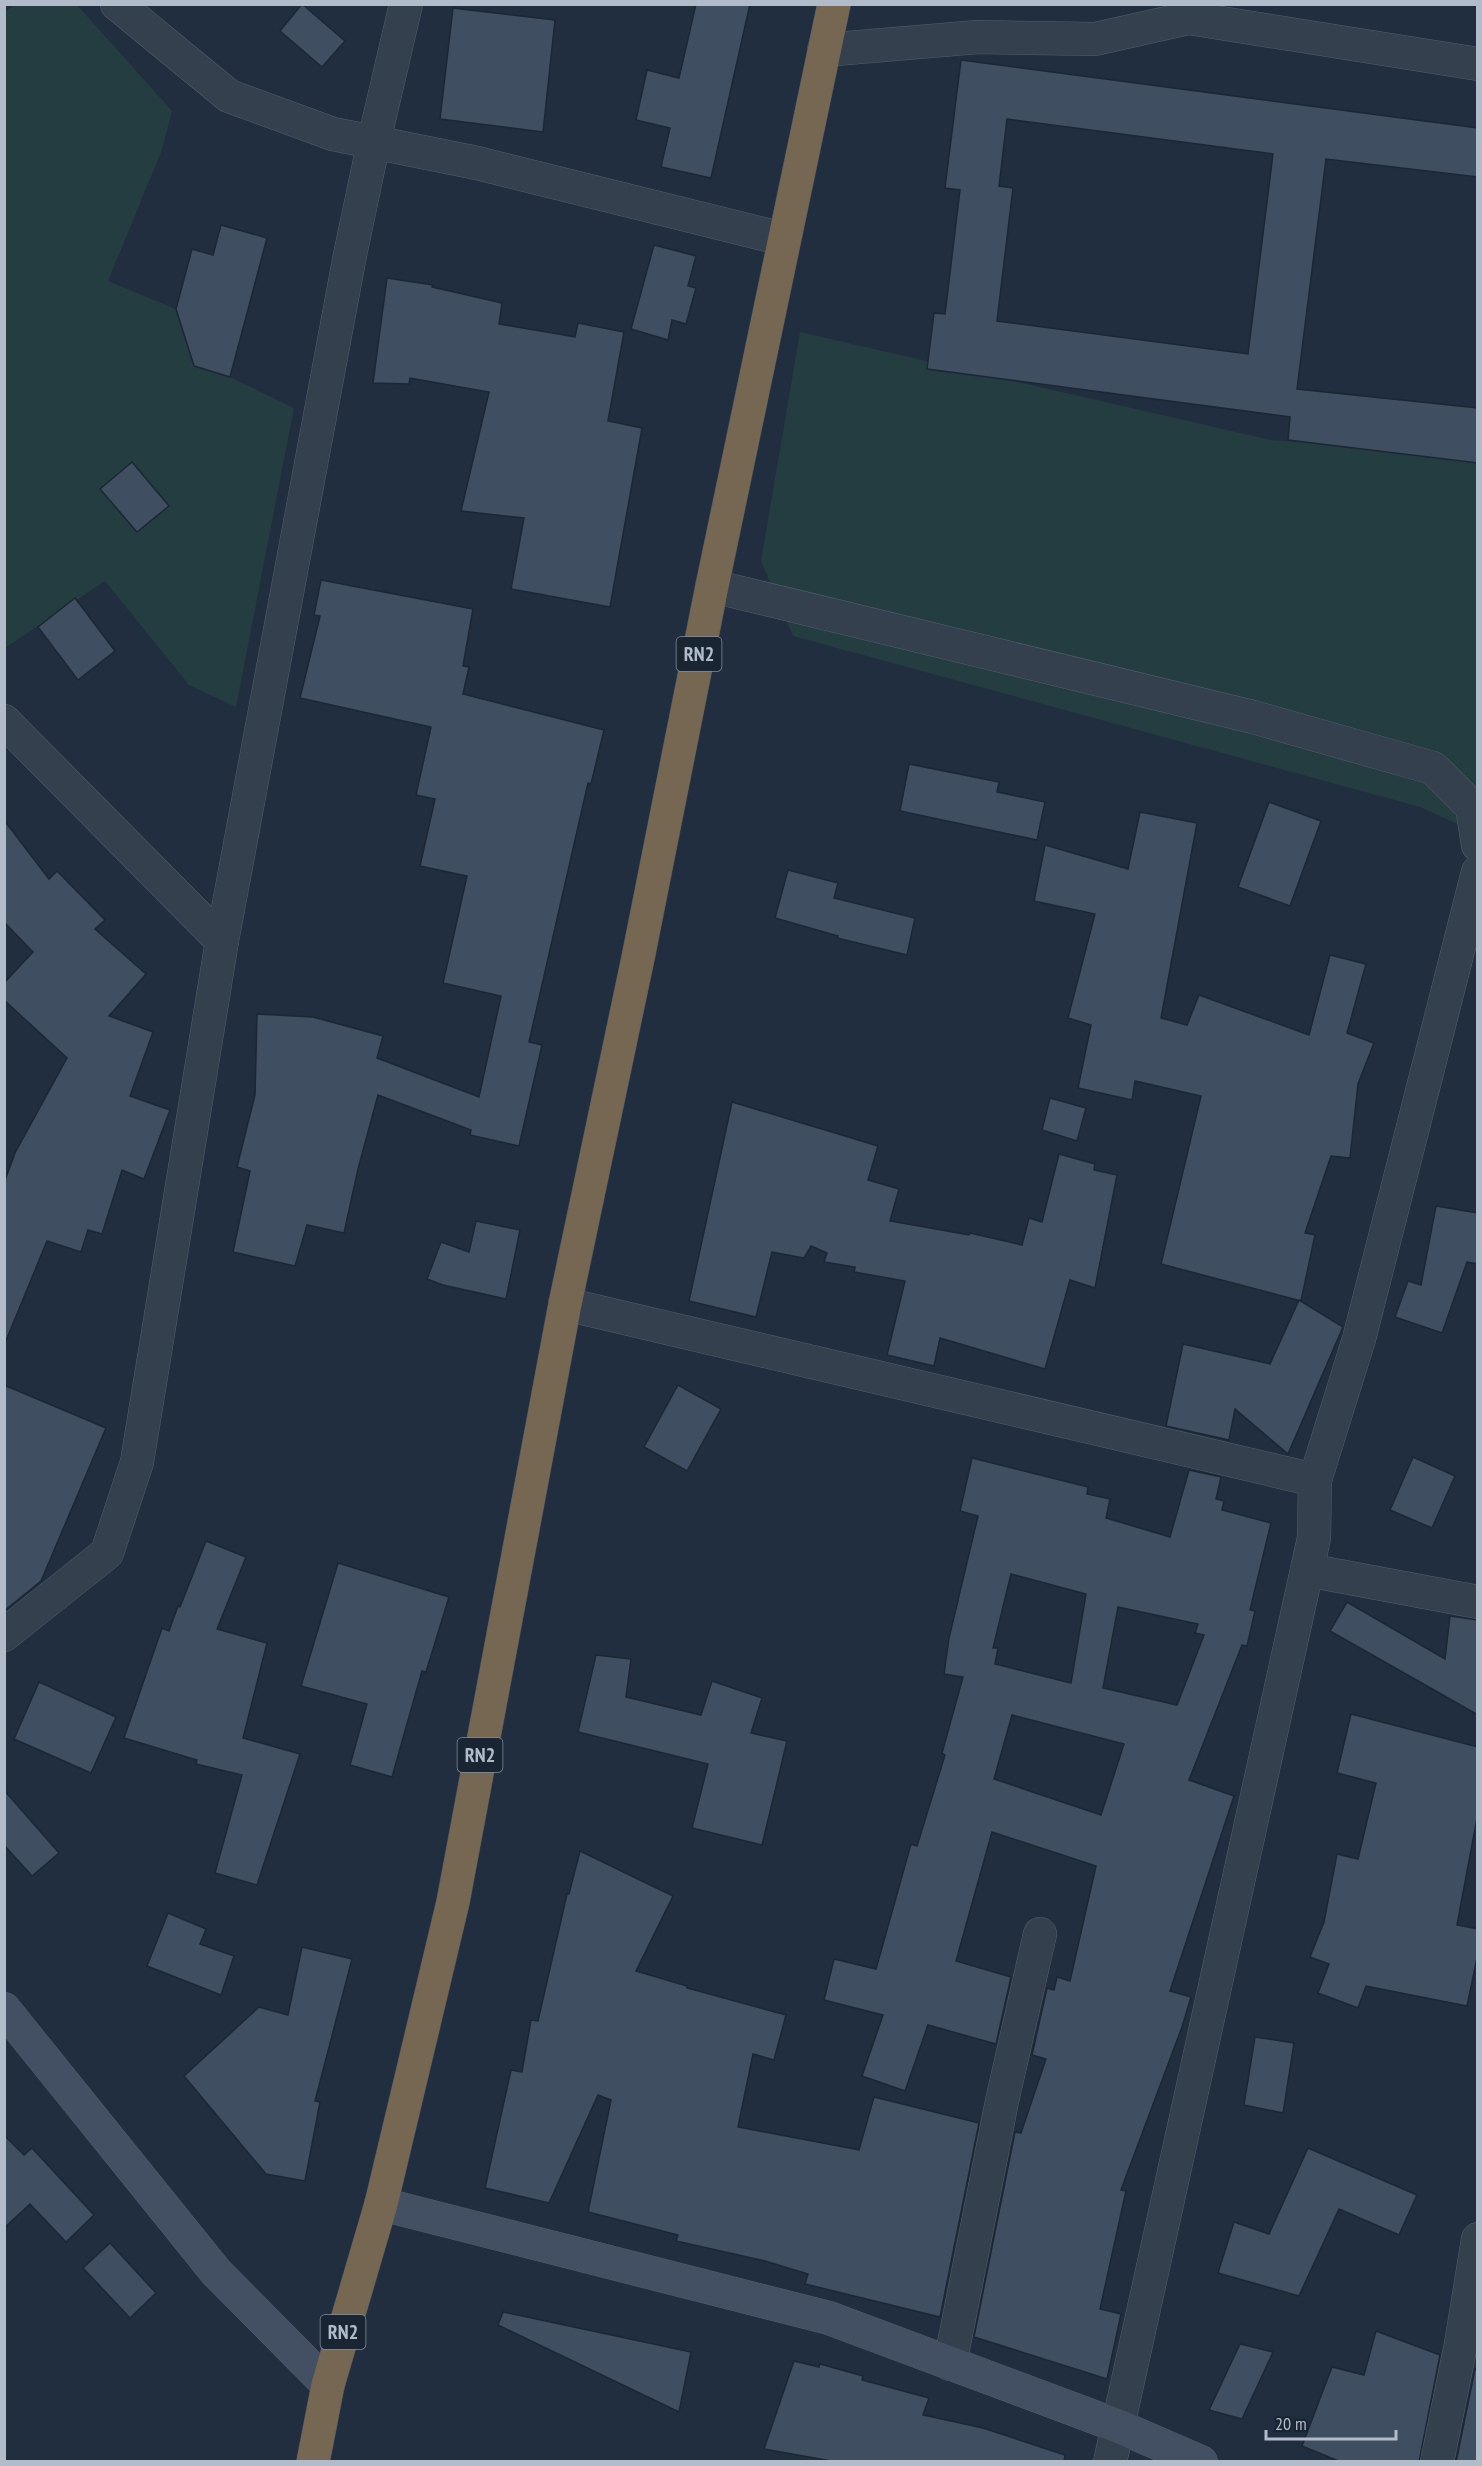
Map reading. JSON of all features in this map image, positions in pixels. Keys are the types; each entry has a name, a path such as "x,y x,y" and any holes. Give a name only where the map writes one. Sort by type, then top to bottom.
{"highway":[{"name":"RN2","path":"314,2462 328,2385 381,2204 453,1902 565,1304 638,958 783,239 834,4"}],"street":[{"path":"117,4 229,96 333,135 374,141 622,198 783,239"},
{"path":"4,1635 107,1552 137,1462 222,940 350,255 406,4"},
{"path":"824,50 978,37 1095,39 1189,18 1478,64"},
{"path":"712,586 1253,717 1433,768 1473,807 1478,845"},
{"path":"4,721 222,940"},
{"path":"1110,2462 1314,1538 1316,1480 1362,1328 1478,872"},
{"path":"565,1304 1316,1480"},
{"path":"1307,1570 1478,1602"},
{"path":"950,2364 1002,2101 1040,1934"},
{"path":"4,2009 216,2272 328,2385"},
{"path":"381,2204 829,2318 1118,2427 1201,2462"},
{"path":"1437,2462 1461,2344 1478,2239"}],"green space":[{"path":"14,5 77,5 172,111 162,150 108,281 176,309 194,366 230,377 294,408 236,707 189,685 105,581 5,648 4,13"},
{"path":"800,332 1271,440 1477,454 1477,833 1420,807 793,636 761,561"}],"building":[{"path":"302,4 345,41 322,67 280,31"},
{"path":"696,4 750,4 711,178 661,167 670,128 636,120 647,70 679,78"},
{"path":"453,8 555,20 543,132 440,119"},
{"path":"961,60 1478,128 1478,177 1326,159 1297,389 1478,408 1478,463 1288,440 1290,417 927,369 934,313 945,314 960,190 945,188","holes":["1007,119 1273,154 1248,354 997,321 1013,188 999,186"]},
{"path":"221,225 267,238 230,377 194,366 176,309 192,249 213,255"},
{"path":"654,245 696,256 688,286 696,288 686,324 672,320 668,340 631,329"},
{"path":"387,278 433,285 432,287 502,303 499,324 575,337 578,323 624,332 608,421 642,428 610,607 511,589 524,518 461,511 489,392 410,378 409,384 373,383"},
{"path":"132,462 169,506 137,532 100,489"},
{"path":"321,580 473,609 463,666 469,667 463,694 604,730 591,784 588,783 529,1042 542,1045 519,1146 470,1135 471,1130 378,1095 344,1233 307,1225 295,1266 233,1252 250,1171 237,1167 255,1095 257,1014 313,1017 383,1036 377,1058 479,1097 501,996 443,983 467,876 420,866 435,799 416,795 431,727 300,698 320,616 314,615"},
{"path":"75,598 115,651 78,680 38,627"},
{"path":"909,764 999,782 997,792 1045,802 1037,840 900,811"},
{"path":"1269,802 1321,821 1290,906 1238,887"},
{"path":"1140,812 1197,823 1161,1018 1187,1025 1199,995 1309,1035 1330,955 1366,964 1347,1033 1374,1043 1358,1084 1350,1158 1331,1156 1305,1233 1315,1235 1301,1301 1161,1264 1201,1096 1135,1081 1132,1100 1078,1088 1091,1025 1068,1018 1095,914 1034,901 1045,845 1128,869"},
{"path":"4,820 49,879 57,871 105,920 95,929 146,974 109,1016 153,1032 130,1096 170,1110 144,1179 122,1170 102,1234 88,1230 81,1252 47,1241 5,1343 4,1183 15,1153 67,1058 4,1000 4,983 33,952 4,922"},
{"path":"788,870 838,883 834,898 915,918 907,955 837,938 838,936 775,918"},
{"path":"1050,1098 1086,1108 1077,1141 1042,1130"},
{"path":"732,1102 878,1146 868,1180 899,1189 890,1221 969,1235 970,1233 1022,1245 1029,1218 1042,1222 1059,1154 1095,1164 1094,1170 1117,1175 1095,1288 1070,1280 1045,1369 940,1338 934,1366 887,1355 905,1281 854,1272 855,1267 824,1262 827,1253 811,1246 804,1258 772,1252 756,1317 689,1301"},
{"path":"1436,1206 1478,1213 1478,1264 1467,1262 1442,1333 1395,1317 1408,1281 1421,1285"},
{"path":"476,1221 520,1230 506,1299 443,1285 427,1279 441,1242 469,1252"},
{"path":"1299,1300 1343,1327 1288,1454 1235,1409 1229,1440 1166,1426 1183,1344 1270,1364"},
{"path":"4,1385 106,1428 41,1581 4,1611"},
{"path":"678,1385 721,1409 687,1471 644,1447"},
{"path":"1413,1457 1455,1476 1432,1528 1390,1510"},
{"path":"972,1458 1088,1487 1087,1494 1110,1499 1106,1518 1170,1537 1189,1470 1221,1477 1216,1499 1224,1501 1222,1510 1271,1523 1250,1610 1255,1611 1247,1646 1242,1645 1189,1780 1234,1796 1170,1991 1191,1997 1121,2190 1126,2191 1100,2309 1121,2314 1107,2379 974,2337 1015,2132 1021,2133 1046,2059 1032,2055 1047,1988 1054,1990 1057,1977 1070,1981 1096,1866 992,1832 956,1961 1011,1977 996,2044 928,2025 905,2091 862,2076 883,2015 824,2000 834,1959 876,1969 911,1844 917,1846 945,1755 942,1753 963,1677 944,1674 949,1638 978,1516 960,1511","holes":["1011,1574 1086,1594 1071,1683 995,1664 998,1648 993,1648","1118,1607 1198,1624 1195,1633 1204,1635 1177,1705 1103,1688","1012,1715 1124,1744 1101,1815 994,1779"]},
{"path":"206,1541 246,1557 217,1629 267,1643 243,1738 300,1754 257,1885 215,1873 242,1775 196,1764 197,1760 124,1738 162,1628 169,1631"},
{"path":"338,1563 449,1597 426,1672 422,1671 392,1777 350,1765 367,1704 301,1686"},
{"path":"1347,1602 1445,1659 1450,1616 1478,1620 1478,1715 1330,1631"},
{"path":"596,1655 631,1659 626,1697 701,1715 712,1681 762,1698 751,1733 787,1741 762,1845 692,1828 708,1764 578,1732"},
{"path":"39,1682 116,1717 91,1773 14,1739"},
{"path":"1351,1714 1478,1747 1478,1813 1457,1925 1478,1929 1478,1953 1467,2006 1366,1986 1358,2008 1318,1993 1329,1964 1310,1957 1324,1922 1337,1854 1358,1859 1376,1783 1337,1773"},
{"path":"4,1790 59,1853 32,1876 4,1845"},
{"path":"580,1851 673,1896 636,1971 687,1986 687,1988 786,2015 774,2060 753,2054 738,2127 859,2150 874,2097 979,2123 940,2317 805,2284 808,2274 765,2261 676,2241 678,2235 588,2212 611,2100 598,2095 549,2203 485,2188 511,2070 522,2072 531,2020 538,2021 567,1894 569,1894"},
{"path":"168,1913 206,1929 200,1944 234,1956 221,1995 147,1966"},
{"path":"302,1947 352,1959 315,2101 320,2102 305,2181 266,2174 184,2076 259,2007 288,2015"},
{"path":"1255,2037 1294,2043 1283,2113 1244,2105"},
{"path":"4,2135 24,2155 32,2148 94,2215 66,2242 30,2204 4,2228"},
{"path":"1308,2148 1417,2195 1399,2235 1339,2209 1299,2296 1218,2273 1234,2222 1269,2234"},
{"path":"110,2243 156,2293 130,2318 83,2268"},
{"path":"503,2312 691,2352 679,2412 498,2325"},
{"path":"1376,2331 1440,2355 1419,2462 1341,2462 1302,2446 1332,2367 1364,2375"},
{"path":"1240,2344 1273,2352 1242,2419 1209,2410"},
{"path":"794,2361 819,2367 820,2364 863,2376 862,2380 929,2398 923,2415 983,2428 1065,2455 1064,2462 837,2462 764,2449"},
{"path":"1475,2369 1478,2370 1478,2462 1456,2462"}]}
